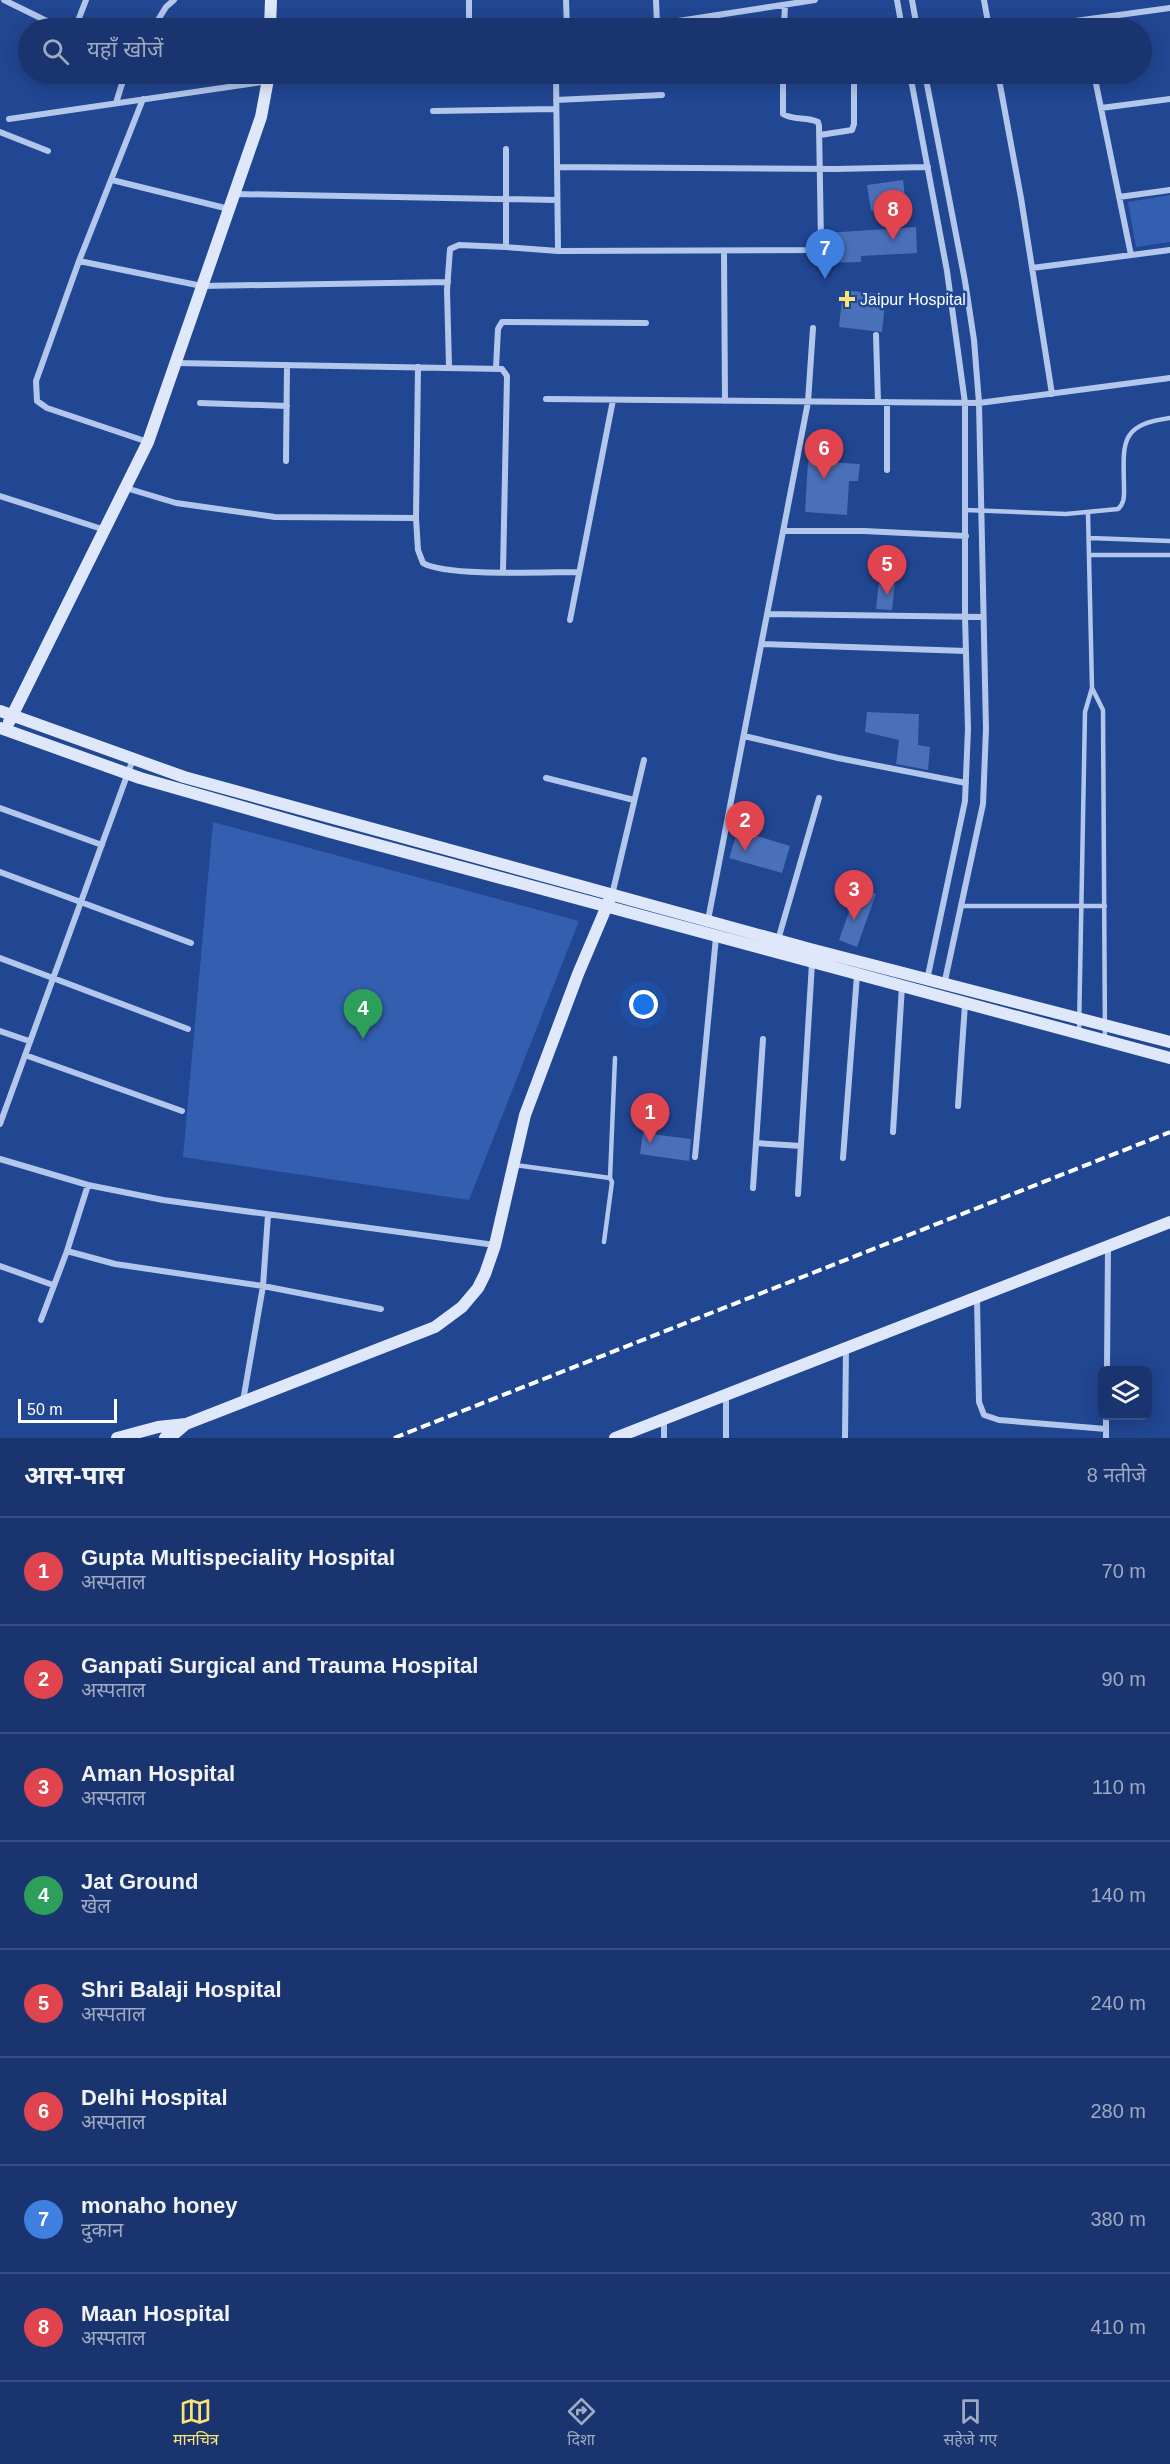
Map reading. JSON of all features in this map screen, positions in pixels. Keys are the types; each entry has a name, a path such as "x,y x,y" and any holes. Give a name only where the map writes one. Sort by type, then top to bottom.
{"main road":[{"path":"270,18 271,0"},
{"path":"268,84 261,117 148,442 105,530 6,713 2,729 128,774 716,937 1170,1058"},
{"path":"6,713 184,777 778,940 1170,1042"},
{"path":"442,862 446,849"},
{"path":"117,1438 158,1427 186,1424 435,1327 462,1307 478,1288 495,1245 525,1115 578,974 612,895"},
{"path":"615,1438 1170,1222"},
{"path":"165,1438 186,1424"}],"street":[{"path":"4,0 41,18"},
{"path":"79,18 86,0"},
{"path":"159,18 174,0"},
{"path":"469,0 469,18"},
{"path":"566,0 567,18"},
{"path":"656,0 657,18"},
{"path":"755,0 756,9"},
{"path":"700,18 815,0"},
{"path":"897,0 900,18"},
{"path":"912,0 915,18"},
{"path":"984,0 987,18"},
{"path":"784,18 785,5"},
{"path":"1098,18 1170,8"},
{"path":"116,103 122,84"},
{"path":"9,119 229,84"},
{"path":"556,84 558,251"},
{"path":"449,367 448,282 449,254 453,247 506,247 558,251 807,251 820,246 818,122 813,119 789,118 783,114 783,84"},
{"path":"820,135 852,130 854,84"},
{"path":"912,84 947,271 966,403 968,729 966,801 925,993"},
{"path":"928,84 975,340 979,403 986,729 983,804 941,997"},
{"path":"1000,84 1052,394"},
{"path":"1096,84 1131,255"},
{"path":"556,100 662,95"},
{"path":"143,99 79,261 36,381 37,401 47,408 148,442"},
{"path":"1101,108 1170,99"},
{"path":"433,111 556,109"},
{"path":"0,132 48,151"},
{"path":"506,148 506,247"},
{"path":"557,167 928,167"},
{"path":"111,180 229,209"},
{"path":"1119,197 1170,190"},
{"path":"234,194 556,200"},
{"path":"1032,268 1170,250"},
{"path":"724,251 725,401"},
{"path":"79,261 202,286 448,282"},
{"path":"496,368 498,329 502,322 646,323"},
{"path":"708,921 808,402 813,328"},
{"path":"876,335 878,402"},
{"path":"175,363 502,369 507,376 503,571"},
{"path":"286,462 287,364"},
{"path":"418,367 416,518 418,550 423,563 429,567 460,571 579,572"},
{"path":"546,399 979,403 1170,378"},
{"path":"570,620 613,400"},
{"path":"887,402 887,471"},
{"path":"200,403 286,406"},
{"path":"125,488 176,502 275,517 416,518"},
{"path":"0,496 105,530"},
{"path":"783,531 864,531 966,537"},
{"path":"768,614 983,616"},
{"path":"762,644 966,651"},
{"path":"744,736 838,758 966,783"},
{"path":"0,1122 133,759"},
{"path":"612,895 644,760"},
{"path":"546,778 634,800"},
{"path":"778,940 819,798"},
{"path":"0,808 102,845"},
{"path":"0,872 190,943"},
{"path":"695,1157 716,937"},
{"path":"0,958 188,1029"},
{"path":"798,1194 813,963"},
{"path":"843,1158 857,975"},
{"path":"893,1132 902,986"},
{"path":"958,1106 965,1004"},
{"path":"0,1031 29,1041"},
{"path":"753,1188 763,1039"},
{"path":"26,1055 182,1111"},
{"path":"756,1143 801,1146"},
{"path":"0,1159 88,1185 163,1200 495,1245"},
{"path":"41,1320 67,1251 88,1185"},
{"path":"243,1402 263,1286 268,1215"},
{"path":"1107,1366 1108,1246"},
{"path":"67,1251 115,1264 263,1286 381,1309"},
{"path":"0,1266 53,1285"},
{"path":"977,1298 980,1402 984,1415 999,1420 1106,1429"},
{"path":"844,1438 846,1347"},
{"path":"726,1394 726,1438"},
{"path":"664,1419 664,1438"},
{"path":"1106,1420 1106,1438"}],"lane":[{"path":"966,510 1066,514 1111,511 1122,505 1126,436 1142,424 1170,418"},
{"path":"1079,1034 1085,712 1092,688 1089,513"},
{"path":"1090,538 1170,541"},
{"path":"1090,555 1170,555"},
{"path":"1092,688 1103,710 1105,1041"},
{"path":"962,906 1105,906"},
{"path":"604,1242 612,1182 610,1178 615,1058"},
{"path":"512,1165 610,1178"}],"shaded area":[{"path":"1170,195 1170,242 1136,247 1128,202"},
{"path":"213,822 579,921 469,1200 183,1157"}],"building":[{"path":"903,180 906,206 871,211 867,185"},
{"path":"916,227 917,253 861,256 861,262 825,263 826,233"},
{"path":"843,290 886,295 882,332 839,327"},
{"path":"808,461 860,464 858,481 849,481 847,515 805,512"},
{"path":"879,581 895,582 892,610 876,609"},
{"path":"867,712 919,714 918,745 930,747 928,770 896,764 899,740 865,732"},
{"path":"738,830 790,846 782,873 729,858"},
{"path":"858,887 876,894 857,947 839,940"},
{"path":"643,1133 691,1139 689,1161 640,1154"}],"railway":[{"path":"394,1438 1170,1132"}],"place":[{"name":"Maan Hospital","path":"893,240"},
{"name":"monaho honey","path":"825,279"},
{"name":"Jaipur Hospital","path":"847,299"},
{"name":"Delhi Hospital","path":"824,479"},
{"name":"Shri Balaji Hospital","path":"887,595"},
{"name":"Ganpati Surgical and Trauma Hospital","path":"745,851"},
{"name":"Aman Hospital","path":"854,920"},
{"name":"Jat Ground","path":"363,1039"},
{"name":"Gupta Multispeciality Hospital","path":"650,1143"}]}
